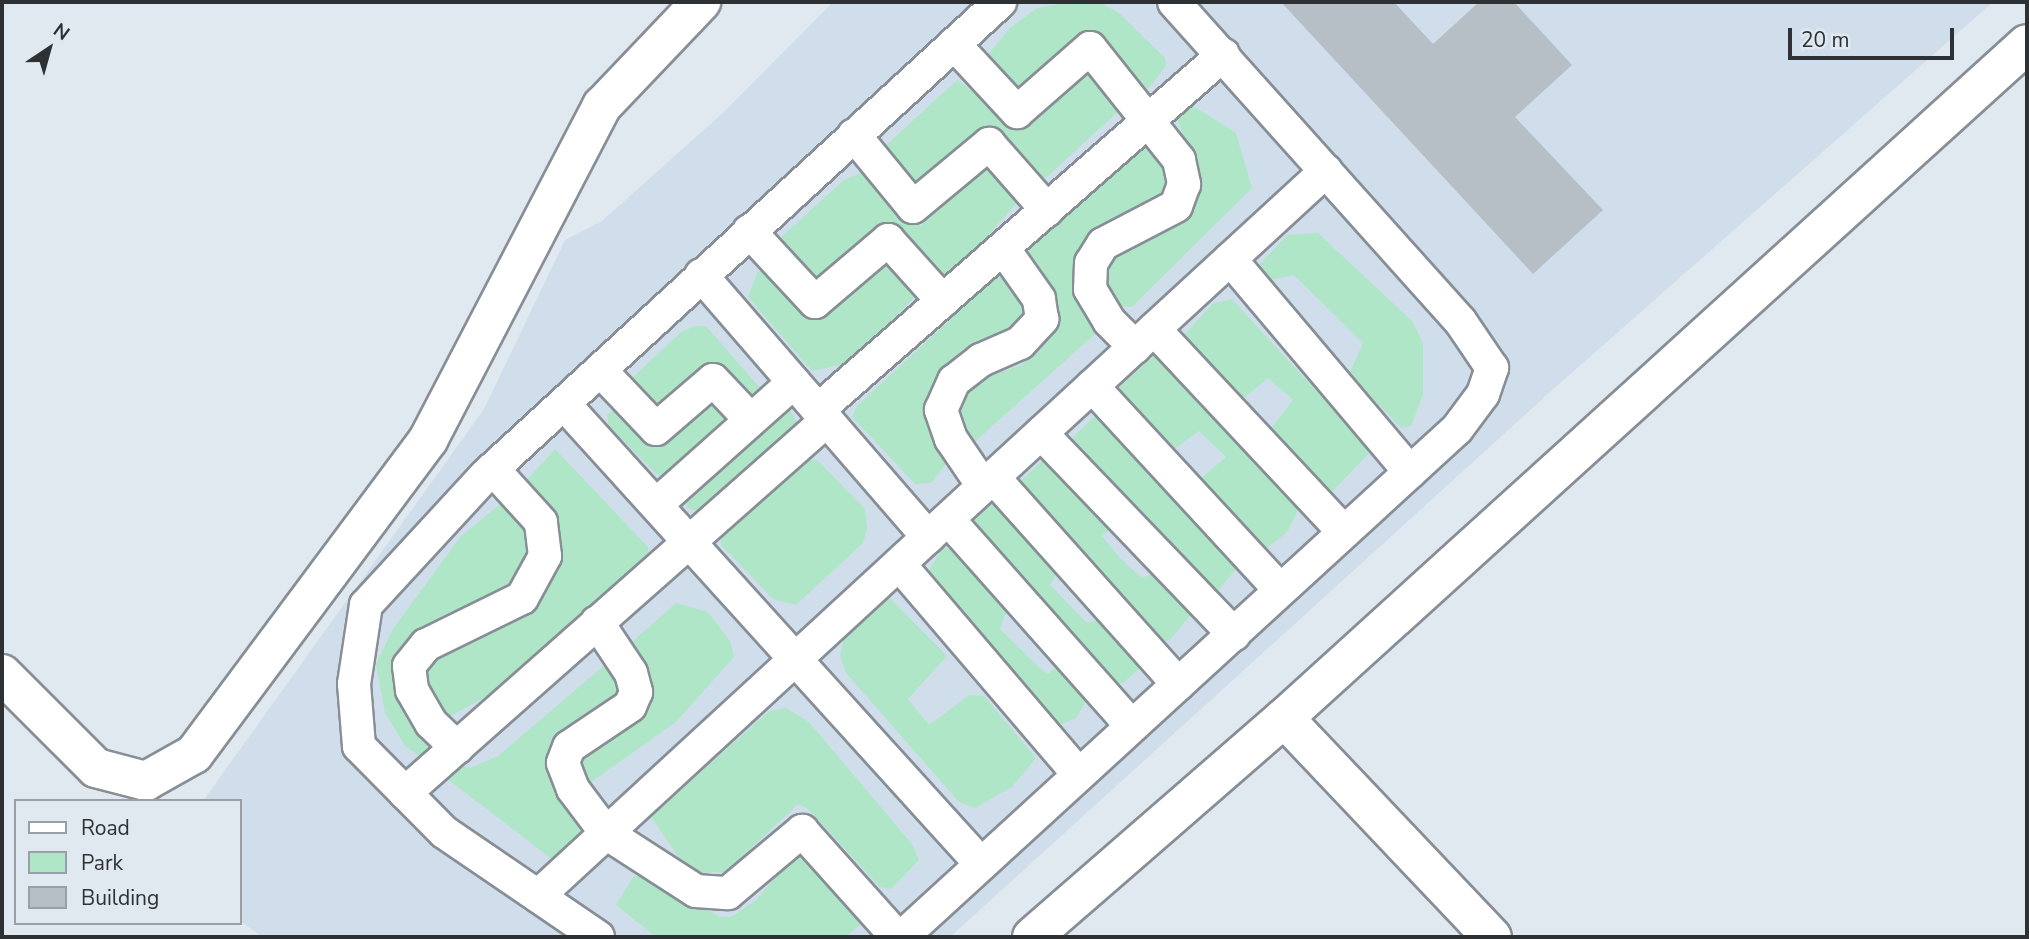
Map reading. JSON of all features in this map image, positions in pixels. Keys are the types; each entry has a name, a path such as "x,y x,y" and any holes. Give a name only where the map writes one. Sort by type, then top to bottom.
{"street":[{"path":"2,674 96,768 146,781 194,754 428,440 602,106 701,2"},
{"path":"1032,937 1284,718 2027,44"},
{"path":"1284,718 1492,937"}],"lane":[{"path":"598,937 444,832 359,746 354,684 366,606 494,469 701,275 1000,2"},
{"path":"597,622 631,673 636,691 630,706 569,747 563,763 573,789 606,833 696,891 728,893 802,831 899,937 1457,429 1483,394 1492,368 1460,321 1174,2"},
{"path":"954,44 1017,112 1090,48 1150,119 1179,160 1184,184 1176,206 1102,244 1091,263 1090,289 1109,321 1145,338 1344,532"},
{"path":"405,793 690,541 943,302 1223,55"},
{"path":"854,135 913,207 989,144 1047,210"},
{"path":"538,896 1326,170"},
{"path":"749,231 815,302 888,240 943,302"},
{"path":"1003,248 1039,299 1042,319 1020,343 981,360 954,381 941,410 951,439 1178,684"},
{"path":"1230,260 1410,472"},
{"path":"701,275 822,415 938,528 1132,726"},
{"path":"600,370 656,429 713,380 751,420"},
{"path":"657,504 794,382"},
{"path":"1092,386 1280,590"},
{"path":"564,404 981,864"},
{"path":"1041,433 1234,634"},
{"path":"457,748 431,723 412,690 409,666 426,645 522,598 545,556 541,522 494,469"},
{"path":"899,564 1079,775"}],"shaded area":[{"path":"833,2 1993,2 1559,384 950,937 263,937 242,922 242,799 204,799 484,409 565,240 602,221 725,111"}],"green space":[{"path":"1071,2 1099,2 1119,13 1165,58 1166,66 1147,89 1091,32 1023,91 1016,91 985,58 1010,28 1037,8"},
{"path":"1094,69 1123,107 1047,177 1035,180 987,131 914,190 883,148 957,80 1017,125 1083,70"},
{"path":"1187,102 1236,133 1252,188 1132,307 1122,306 1098,273 1104,259 1144,230 1192,158 1175,113"},
{"path":"1144,143 1160,155 1170,191 1150,209 1114,220 1084,244 1077,260 1079,285 1095,334 969,447 958,406 975,381 1021,365 1057,330 1055,311 1028,257 1031,246"},
{"path":"980,163 992,164 1019,201 949,279 887,223 819,286 778,240 844,180 863,172 911,224 920,226"},
{"path":"1318,233 1412,321 1423,343 1423,395 1411,426 1401,428 1349,374 1363,343 1294,275 1267,281 1259,265 1287,235"},
{"path":"882,256 917,295 848,363 812,371 748,297 758,271 766,273 814,321"},
{"path":"996,277 1010,280 1028,314 1016,326 962,350 948,366 930,394 929,416 951,458 931,483 915,484 852,417 857,406"},
{"path":"1232,299 1371,451 1332,492 1325,491 1274,435 1273,426 1293,400 1268,378 1245,397 1236,395 1186,346 1185,334 1212,304"},
{"path":"695,326 706,326 761,389 744,398 714,374 663,414 629,381 681,332"},
{"path":"1156,353 1300,506 1287,532 1268,547 1262,549 1199,487 1201,478 1226,457 1199,431 1174,449 1121,396 1120,387"},
{"path":"707,392 729,417 666,477 656,474 609,426 607,415 619,403 653,436"},
{"path":"779,410 790,410 798,424 795,432 703,513 687,508 686,496"},
{"path":"1096,415 1238,567 1216,593 1069,441"},
{"path":"555,449 648,547 648,555 493,693 443,720 434,714 422,672 432,657 525,611 556,570 556,548 525,482"},
{"path":"817,460 865,509 867,529 863,543 796,605 773,599 721,545 721,533 793,461"},
{"path":"1043,460 1049,460 1113,527 1102,536 1120,558 1142,578 1154,573 1192,613 1170,640 1164,641 1018,483"},
{"path":"994,502 1003,505 1059,569 1050,585 1087,623 1101,619 1140,660 1139,669 1122,684 1110,683 970,523"},
{"path":"499,505 508,507 522,524 530,554 522,582 409,645 392,666 407,721 429,743 428,762 405,746 385,713 376,664 393,629 461,536"},
{"path":"943,547 955,551 1007,609 1000,629 1043,671 1048,674 1056,667 1088,698 1076,718 1059,725 932,586 928,572"},
{"path":"887,595 947,656 908,699 929,725 969,695 984,696 1036,758 1012,787 975,808 959,802 846,673 840,656 845,633"},
{"path":"676,603 708,612 730,641 734,657 676,722 587,785 573,768 581,741 624,719 633,641"},
{"path":"608,662 626,688 566,745 583,838 561,866 442,775 454,763 470,768 498,756"},
{"path":"786,708 809,722 912,844 919,860 891,889 880,887 808,809 798,804 726,872 701,873 682,862 651,817 769,711"},
{"path":"804,853 863,923 845,937 656,937 616,905 633,877 645,874 720,917 731,917 756,900 796,854"}],"building":[{"path":"1281,2 1394,2 1433,44 1479,2 1514,2 1572,65 1515,117 1603,210 1533,274"}]}
